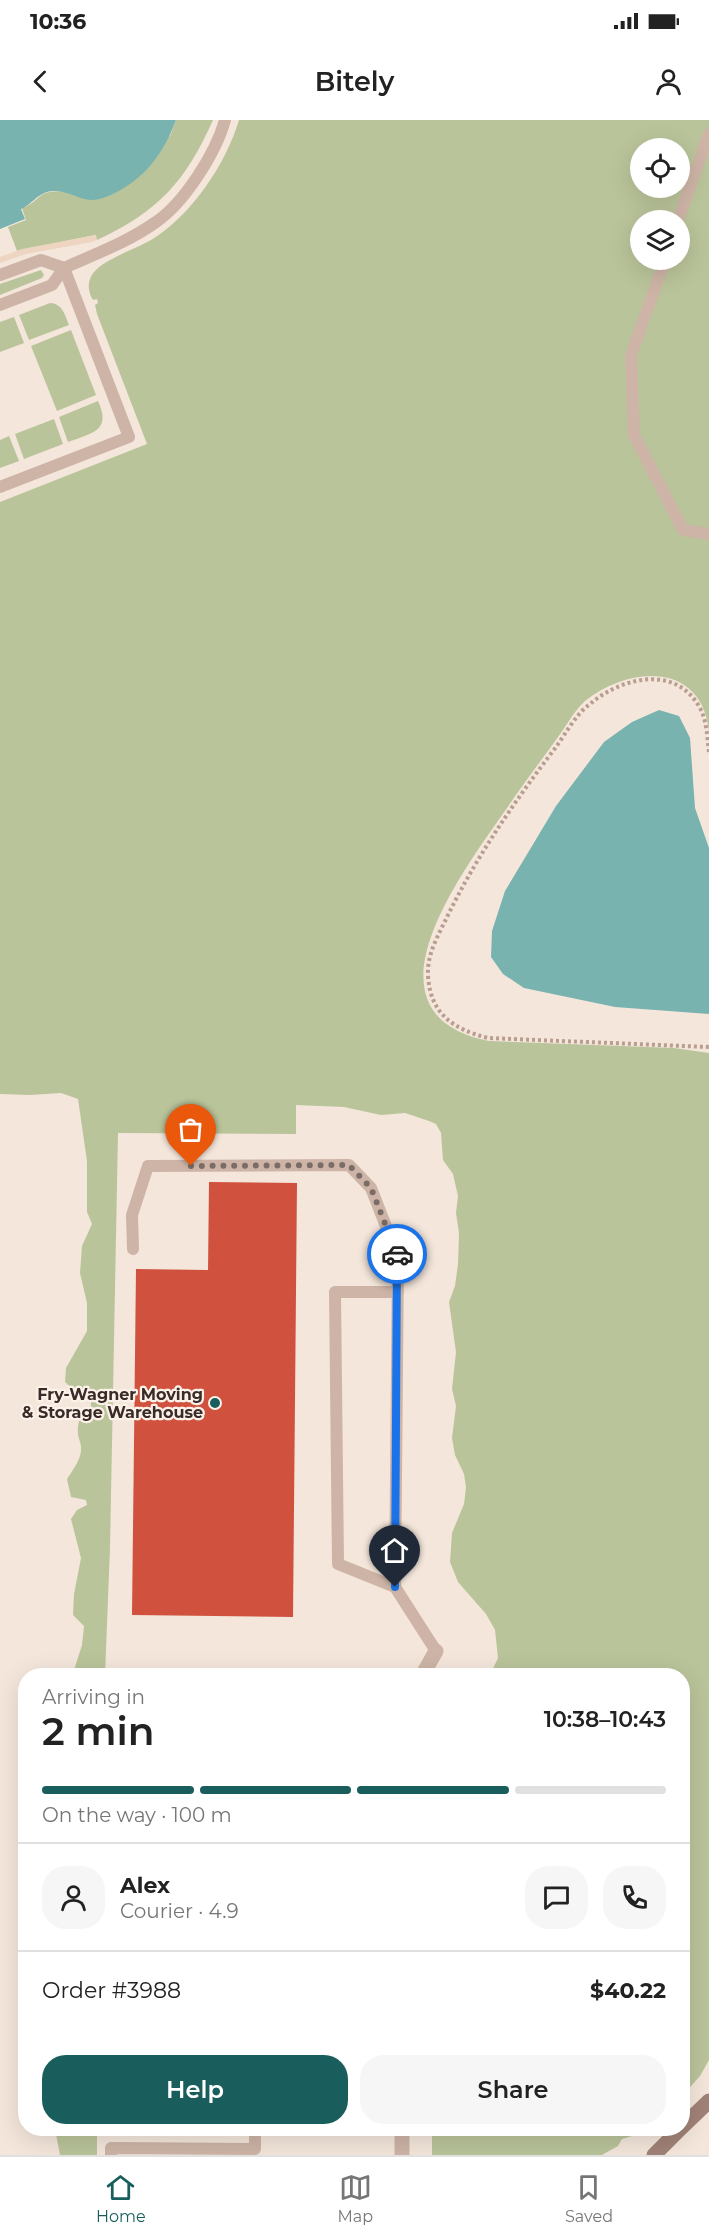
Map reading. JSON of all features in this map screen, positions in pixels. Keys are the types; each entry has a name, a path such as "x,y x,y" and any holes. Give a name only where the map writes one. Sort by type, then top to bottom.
{"main road":[{"path":"690,2120 709,2101"},
{"path":"654,2155 674,2136"}],"street":[{"path":"426,1668 436,1651"},
{"path":"402,2136 402,2155"}],"lane":[{"path":"0,305 52,285 64,268 109,248 157,222 177,202 199,173 225,120"},
{"path":"682,210 709,134"},
{"path":"0,275 41,260 64,268 129,437 0,487"},
{"path":"661,270 631,355 634,435 683,530 709,534"},
{"path":"133,1249 132,1215 148,1166 349,1165 371,1188 398,1257 395,1587 436,1651"},
{"path":"395,1587 338,1564 334,1292 398,1293"},
{"path":"111,2155 111,2148 255,2149 255,2136"}],"path":[{"path":"709,752 706,726 700,708 687,691 673,681 654,678 632,682 604,693 587,705 520,795 468,873 430,952 428,974 430,994 438,1010 453,1025 468,1033 488,1038 709,1047"}],"green space":[{"path":"176,120 213,120 203,142 181,177 153,206 137,218 97,240 95,235 17,251 8,227 26,220 22,208 48,192 64,192 170,136"},
{"path":"239,120 709,120 709,731 703,708 692,692 678,682 660,677 641,677 622,681 603,689 585,701 519,790 467,867 447,902 431,938 424,972 428,1002 449,1026 489,1041 674,1048 709,1053 709,2060 690,2087 690,1668 493,1668 498,1658 495,1630 486,1614 458,1582 450,1562 452,1533 464,1504 466,1487 452,1438 456,1406 452,1389 456,1352 449,1302 455,1286 458,1264 459,1233 456,1213 458,1196 453,1174 443,1160 441,1133 436,1124 405,1113 381,1115 344,1107 296,1105 296,1134 118,1133 110,1548 105,1668 75,1668 82,1645 84,1626 73,1615 74,1594 81,1558 71,1519 77,1510 87,1505 86,1500 71,1497 67,1479 80,1455 79,1421 91,1412 91,1399 79,1395 65,1382 66,1368 87,1331 87,1303 80,1273 82,1246 92,1224 87,1212 87,1161 78,1099 61,1093 0,1094 0,502 147,444 97,314 95,305 98,303 97,299 93,300 91,296 89,281 99,267 166,230 193,203 216,171"},
{"path":"41,270 44,275 42,278 0,295 0,284"},
{"path":"50,303 61,308 69,325 29,340 19,315"},
{"path":"14,317 24,343 0,352 0,322"},
{"path":"71,330 96,395 57,411 31,346"},
{"path":"98,401 103,419 101,425 92,433 68,442 59,417"},
{"path":"54,419 63,444 24,459 15,434"},
{"path":"9,436 19,461 0,468 0,440"},
{"path":"56,2136 97,2136 97,2155 60,2155"},
{"path":"432,2136 632,2136 622,2139 618,2146 602,2155 432,2155"}],"shaded area":[{"path":"96,235 97,240 92,242 26,254 0,263 0,257 22,249"}],"water":[{"path":"0,120 176,120 159,154 143,173 123,189 93,200 63,192 48,192 21,209 25,219 0,229"},
{"path":"659,710 679,716 690,738 695,808 709,848 709,1014 615,1007 524,988 503,974 491,957 492,931 505,891 556,806 604,742 632,722"}],"building":[{"name":"Fry-Wagner Moving & Storage Warehouse","path":"209,1182 297,1183 293,1617 132,1615 136,1269 208,1270"}],"way so far":[{"path":"191,1166 349,1165 371,1188 397,1254"}],"place":[{"name":"Fry-Wagner Moving & Storage Warehouse","path":"215,1403"}],"route":[{"path":"395,1587 397,1254"}]}
